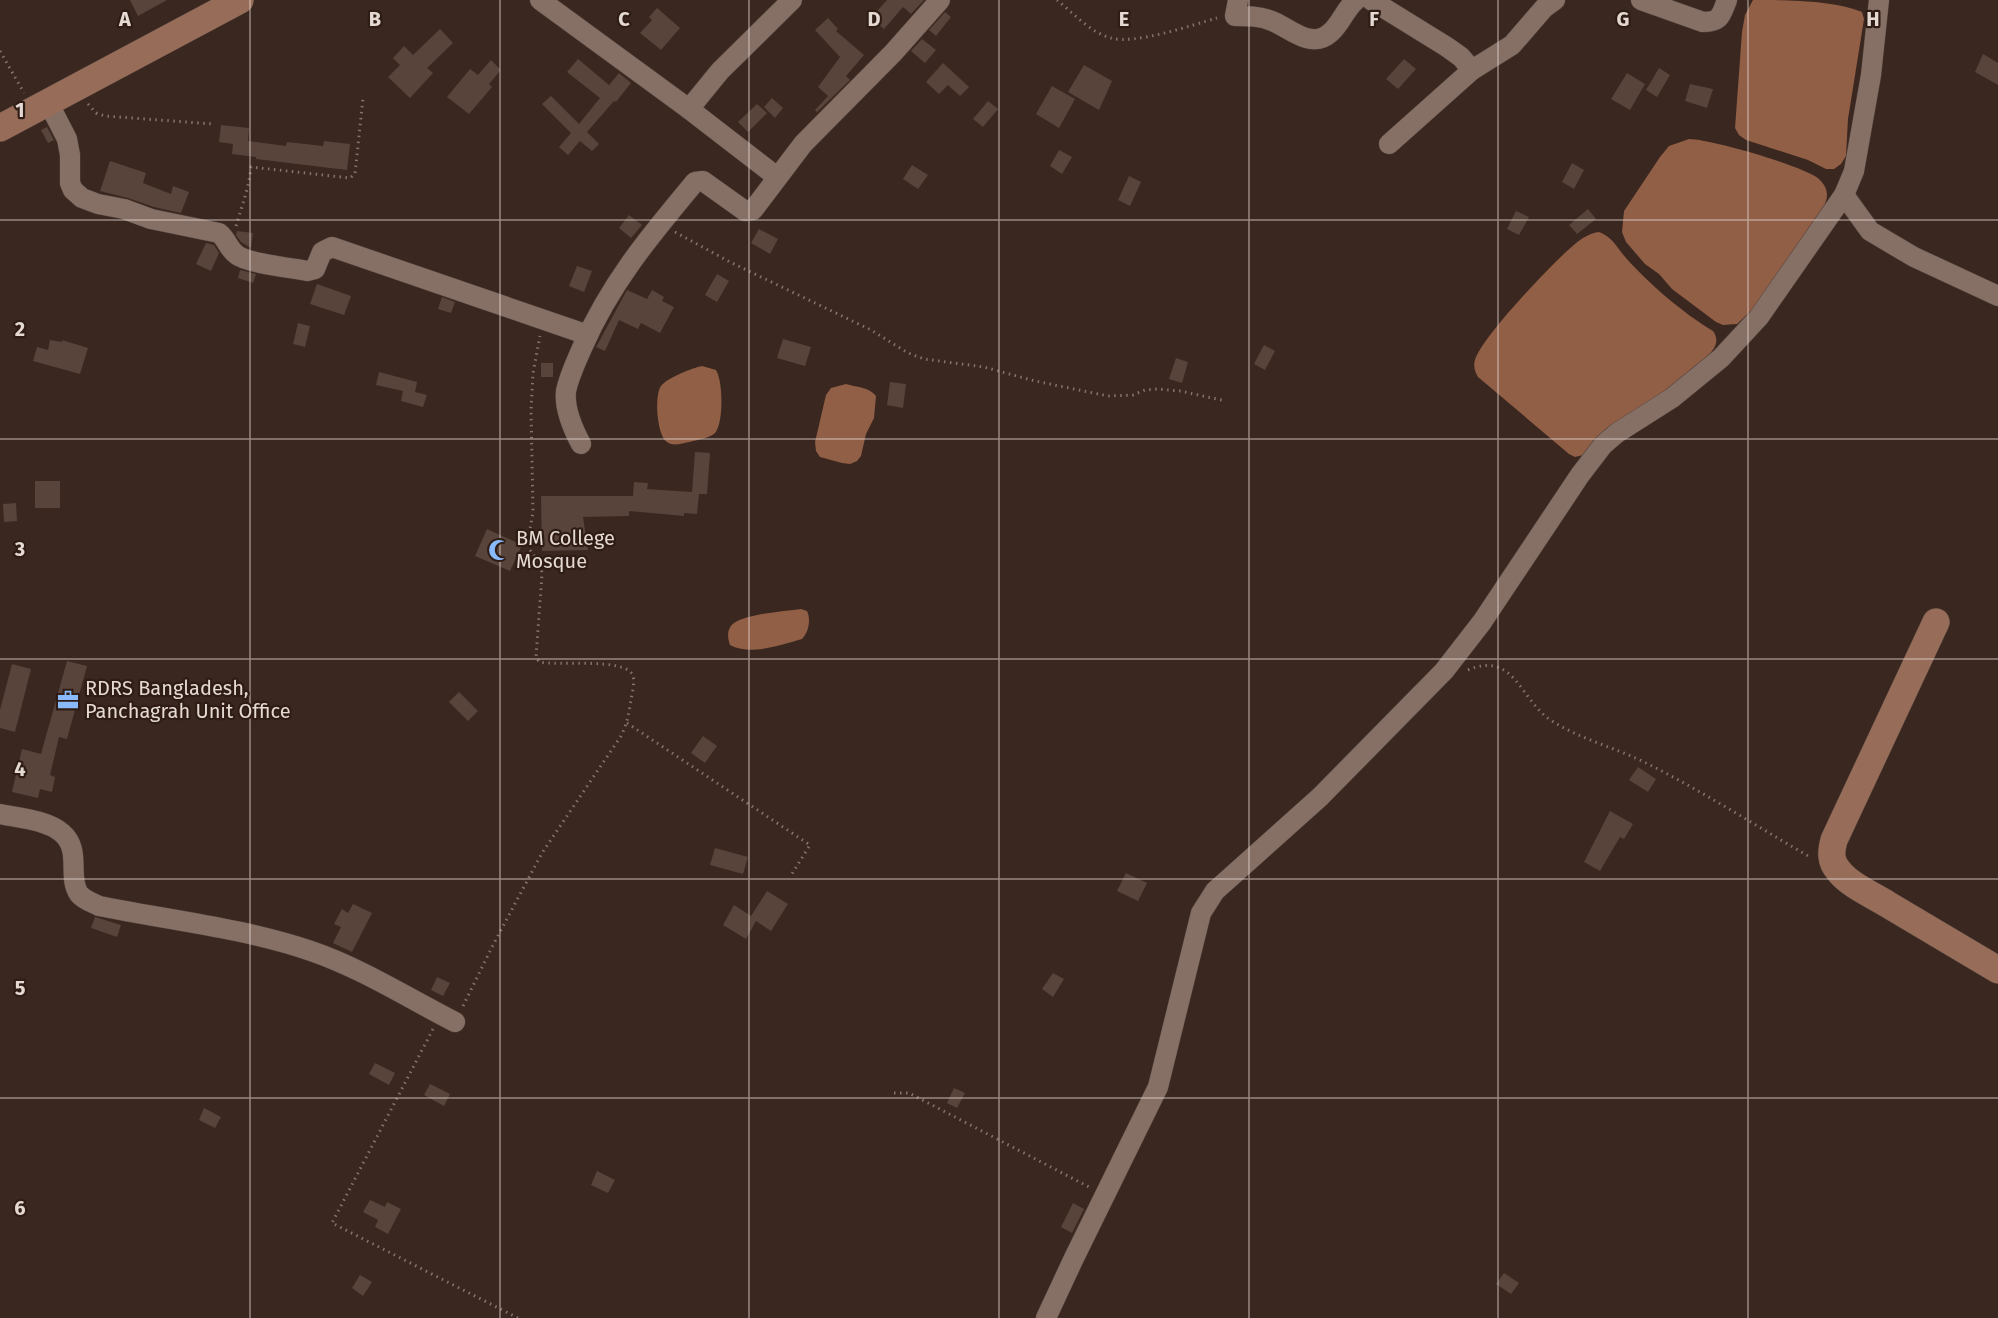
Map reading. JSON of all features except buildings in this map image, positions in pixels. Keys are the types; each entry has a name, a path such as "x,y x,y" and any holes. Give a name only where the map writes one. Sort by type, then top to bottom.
{"street":[{"path":"0,128 240,0"},
{"path":"540,0 777,177"},
{"path":"688,109 720,71 792,0"},
{"path":"581,444 574,432 566,406 570,375 607,296 662,222 695,182 703,181 745,211 753,210 803,144 893,53 940,0"},
{"path":"1236,8 1253,16 1271,20 1304,38 1313,40 1322,38 1331,32 1356,0"},
{"path":"1389,144 1472,70 1512,45 1544,8 1555,0"},
{"path":"1641,0 1703,22 1713,22 1720,17 1727,0"},
{"path":"1046,1318 1158,1087 1198,923 1207,901 1230,877 1320,797 1444,671 1521,566 1592,458 1617,433 1672,398 1721,358 1759,317 1844,195 1854,171 1871,75 1879,0"},
{"path":"1379,2 1461,57 1472,70"},
{"path":"40,106 67,139 70,183 82,198 98,204 124,208 151,219 219,233 237,256 307,271 315,269 322,252 332,248 588,335"},
{"path":"1844,195 1870,231 1914,257 1998,296"},
{"path":"1935,622 1834,840 1831,850 1832,861 1845,877 1998,970"},
{"path":"0,814 37,822 62,832 72,850 76,888 80,896 99,906 270,939 311,951 367,976 448,1018"}],"path":[{"path":"1057,0 1100,33 1120,40 1135,39 1221,17 1236,8"},
{"path":"0,51 40,106"},
{"path":"76,87 91,108 105,116 213,124"},
{"path":"225,238 233,233 237,225 249,185 251,167 350,178 355,174 363,98"},
{"path":"662,222 693,243 871,330 896,347 924,359 984,367 1035,381 1108,396 1157,389 1180,391 1226,401"},
{"path":"518,1318 332,1223 448,1018 493,945 542,853 621,736 627,723 633,684 633,676 629,670 619,666 546,663 539,662 536,657 542,574 541,565 530,550 528,542 533,512 532,373 543,320"},
{"path":"1444,671 1452,675 1480,665 1490,664 1502,668 1512,675 1534,705 1553,722 1679,779 1816,860 1832,861"},
{"path":"627,723 810,845 790,877"},
{"path":"894,1093 909,1093 1106,1196"}],"shaded area":[{"path":"1753,0 1824,3 1862,12 1864,19 1848,119 1846,156 1834,169 1826,169 1808,160 1746,140 1735,128 1742,32 1745,15"},
{"path":"1689,139 1735,148 1795,167 1819,179 1826,191 1825,204 1755,307 1737,324 1723,325 1716,322 1672,289 1659,274 1645,264 1626,242 1622,232 1624,211 1660,157 1669,146"},
{"path":"1599,232 1611,240 1635,268 1667,298 1713,331 1716,342 1712,351 1681,381 1583,455 1575,457 1478,377 1474,362 1490,335 1536,282 1578,242"},
{"path":"702,366 716,370 718,375 721,402 718,428 713,435 707,438 678,444 667,442 661,432 657,406 661,386 686,371"},
{"path":"846,384 866,389 876,396 874,418 866,434 861,456 850,464 820,457 816,451 815,442 826,395 831,388"},
{"path":"801,609 807,611 809,622 802,639 756,650 730,645 729,630 734,623 766,613"}],"place":[{"name":"BM College Mosque","path":"499,550"},
{"name":"RDRS Bangladesh, Panchagrah Unit Office","path":"68,700"}]}
